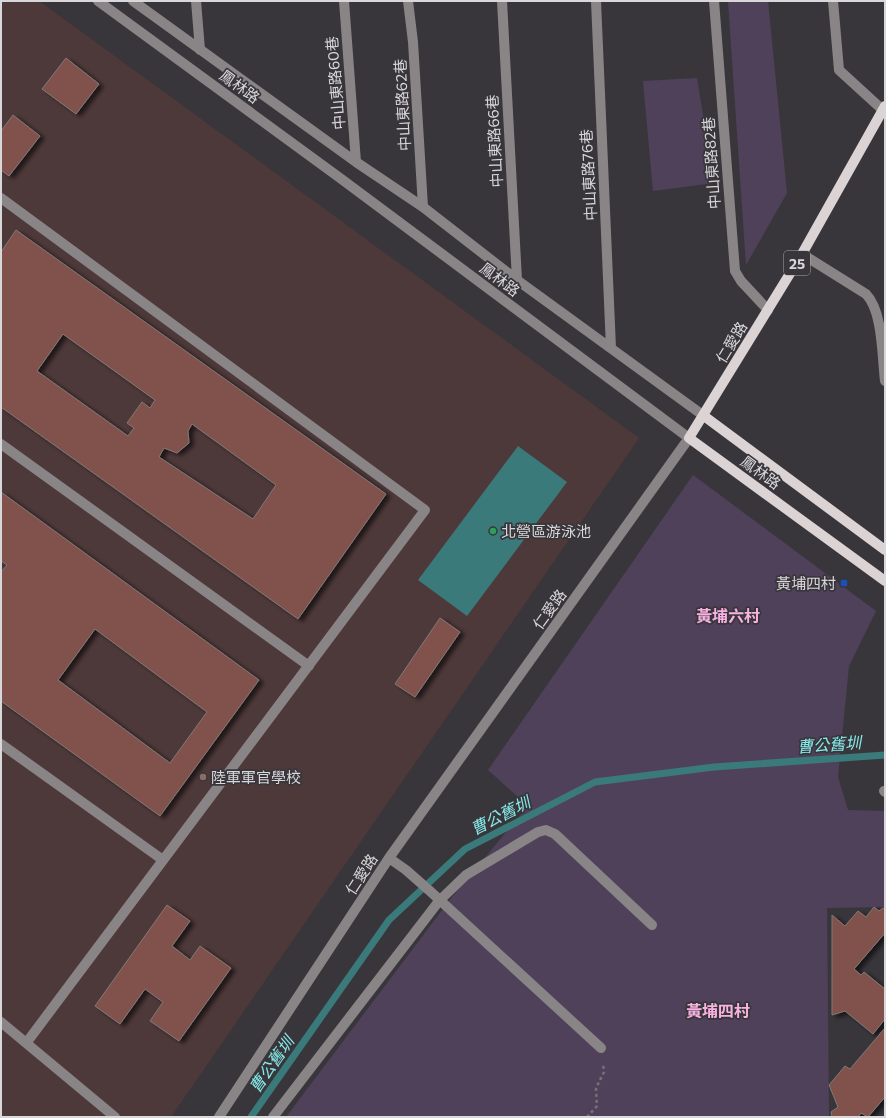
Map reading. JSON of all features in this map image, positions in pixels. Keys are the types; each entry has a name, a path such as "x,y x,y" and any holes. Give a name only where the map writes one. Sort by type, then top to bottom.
{"main road":[{"name":"仁愛路","path":"689,438 704,416 802,254 884,110"},
{"name":"鳳林路","path":"704,416 885,550"},
{"name":"鳳林路","path":"689,438 885,581"}],"street":[{"name":"鳳林路","path":"98,1 340,178 689,438"},
{"name":"鳳林路","path":"133,1 356,162 422,207 517,280 704,416"},
{"path":"196,1 200,50"},
{"name":"中山東路60巷","path":"344,1 356,162"},
{"name":"中山東路62巷","path":"408,1 413,42 422,207"},
{"name":"中山東路66巷","path":"502,1 517,280"},
{"name":"中山東路76巷","path":"596,1 611,348"},
{"name":"中山東路82巷","path":"714,1 735,271 741,281 768,310"},
{"path":"833,1 839,70 884,110"},
{"path":"1,211 4,200 425,510 27,1042"},
{"path":"802,254 866,294 872,300 876,311 885,381"},
{"name":"仁愛路","path":"219,1117 389,858 689,438"},
{"path":"1,444 309,666"},
{"path":"1,744 164,860"},
{"path":"273,1117 439,901 466,875 538,832 546,830 555,834 652,925"},
{"path":"389,858 406,870 431,892 439,901 601,1048"},
{"path":"1,1022 27,1042 104,1112 115,1117"}],"path":[{"path":"587,1117 598,1106 596,1088 604,1072 601,1048"}],"shaded area":[{"name":"陸軍軍官學校","path":"1,1 39,1 639,438 171,1117 1,1117"},
{"path":"728,1 768,1 787,193 746,265"},
{"path":"697,78 714,183 653,191 643,81"},
{"path":"693,475 876,611 849,666 838,777 848,810 885,811 885,907 827,908 829,1117 286,1117 452,897 528,806 488,770"}],"water":[{"name":"北營區游泳池","path":"518,446 567,482 467,616 418,580"}],"building":[{"path":"66,58 99,84 76,114 42,89"},
{"path":"13,115 40,136 9,176 1,170 1,131"},
{"path":"16,230 386,494 298,619 1,407 1,252","holes":["63,334 155,400 150,408 142,402 127,423 134,428 128,436 37,371","192,424 276,485 253,519 159,457 164,448 177,453 189,443 188,431"]},
{"path":"1,492 259,680 160,816 1,701 1,572 7,565 1,561","holes":["95,629 207,712 170,763 58,680"]},
{"path":"440,618 460,632 415,697 395,684"},
{"path":"167,905 190,921 172,946 190,960 200,946 231,968 179,1041 150,1021 163,1002 145,989 120,1024 95,1006"},
{"path":"874,907 879,911 883,908 885,909 885,933 854,969 861,975 864,972 885,989 885,1019 873,1034 845,1011 832,1015 832,915 845,926 858,911 866,917"},
{"path":"885,1028 885,1097 868,1117 861,1113 858,1117 832,1117 831,1112 838,1107 829,1085 845,1066 850,1069"}],"waterway":[{"name":"曹公舊圳","path":"251,1117 389,920 465,849 595,782 714,767 885,755"}],"place":[{"name":"北營區游泳池","path":"493,531"},
{"name":"黃埔四村","path":"844,583"},
{"name":"陸軍軍官學校","path":"203,777"}],"district":[{"name":"黃埔六村","path":"728,615"},
{"name":"黃埔四村","path":"718,1010"}]}
